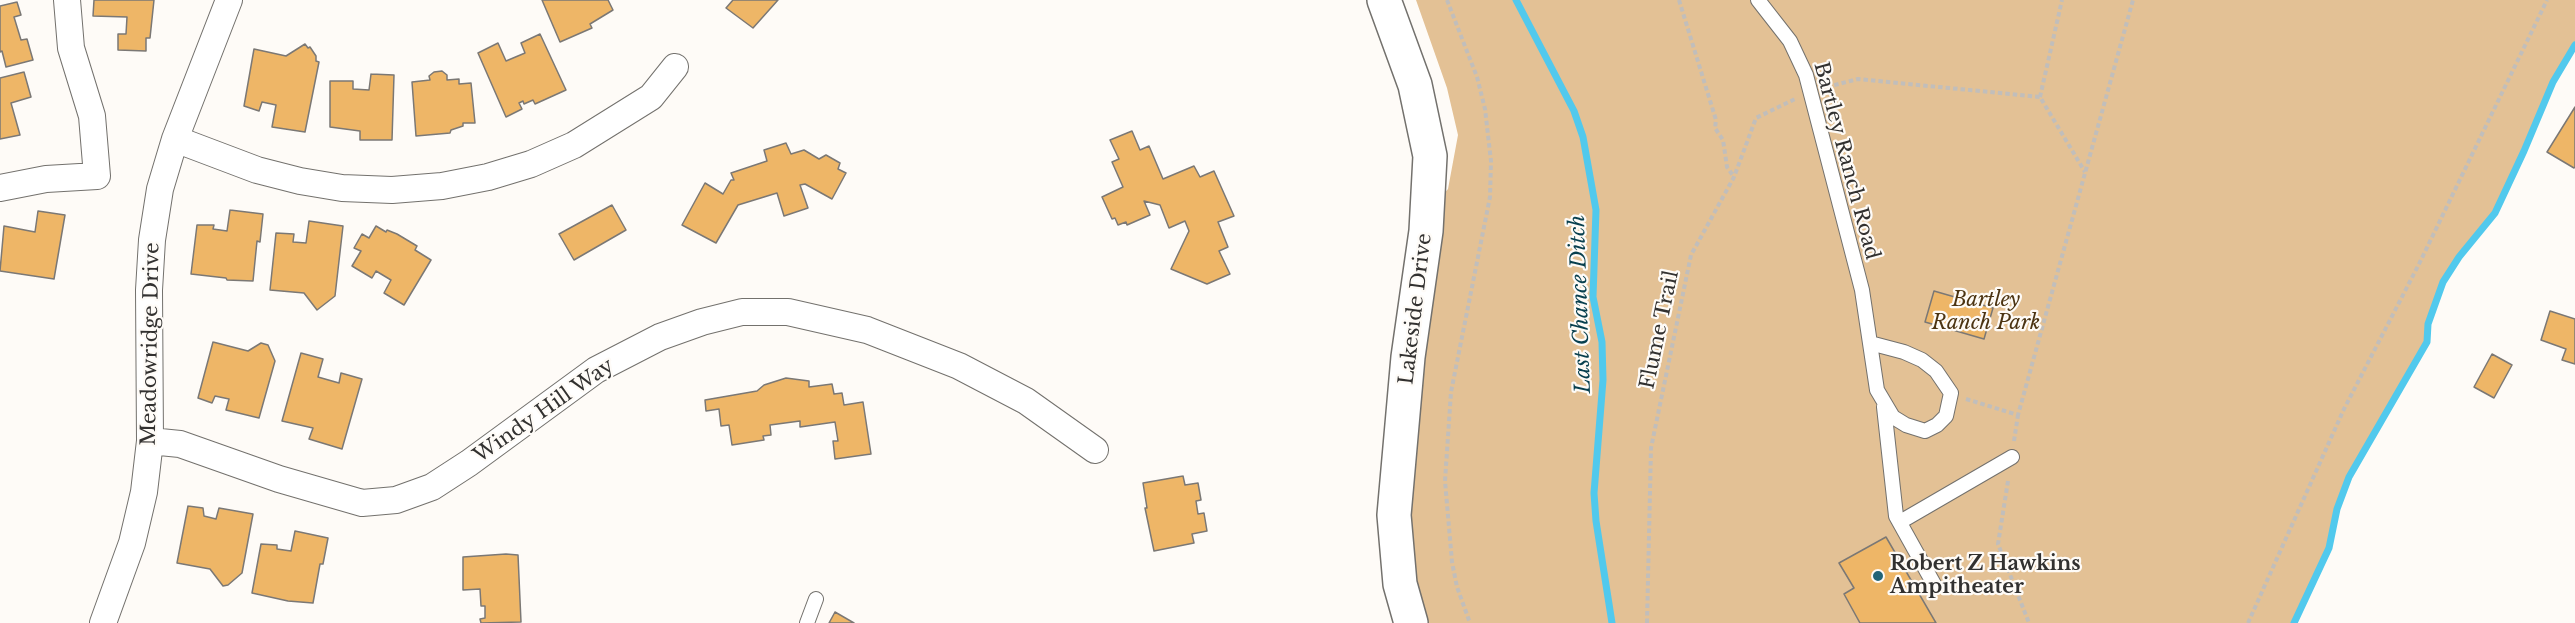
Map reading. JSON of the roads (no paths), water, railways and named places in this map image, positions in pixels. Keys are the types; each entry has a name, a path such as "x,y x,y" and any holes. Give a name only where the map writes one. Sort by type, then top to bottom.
{"street":[{"path":"0,188 46,179 97,176 92,116 71,48 67,0"},
{"name":"Meadowridge Drive","path":"104,623 132,543 144,492 150,441 149,290 152,240 160,189 175,139 229,0"},
{"name":"Lakeside Drive","path":"1384,0 1414,86 1430,156 1426,231 1411,334 1394,515 1400,584 1411,623"},
{"path":"175,139 257,170 300,181 342,188 392,190 441,186 488,177 531,164 574,145 651,97 675,67"},
{"name":"Windy Hill Way","path":"150,441 180,444 279,479 362,503 396,500 432,487 469,463 596,370 660,337 702,322 742,312 788,312 867,330 959,366 1026,401 1095,450"}],"lane":[{"name":"Bartley Ranch Road","path":"1758,0 1790,41 1806,75 1862,290 1877,390 1884,405 1896,516 1935,586"},
{"path":"1870,343 1888,346 1922,360 1936,371 1951,393 1946,416 1925,431 1906,425 1893,417 1884,405"},
{"path":"1900,522 2012,458"},
{"path":"807,623 816,599"}],"waterway":[{"name":"Last Chance Ditch","path":"1516,0 1574,111 1583,137 1596,210 1593,297 1602,342 1603,380 1594,493 1596,521 1612,623"},
{"path":"2294,623 2329,548 2337,509 2349,477 2427,342 2428,324 2443,282 2459,257 2495,213 2553,82 2575,45"}],"place":[{"name":"Robert Z Hawkins Ampitheater","path":"1878,576"}],"park label":[{"name":"Bartley Ranch Park","path":"1986,312"}]}
